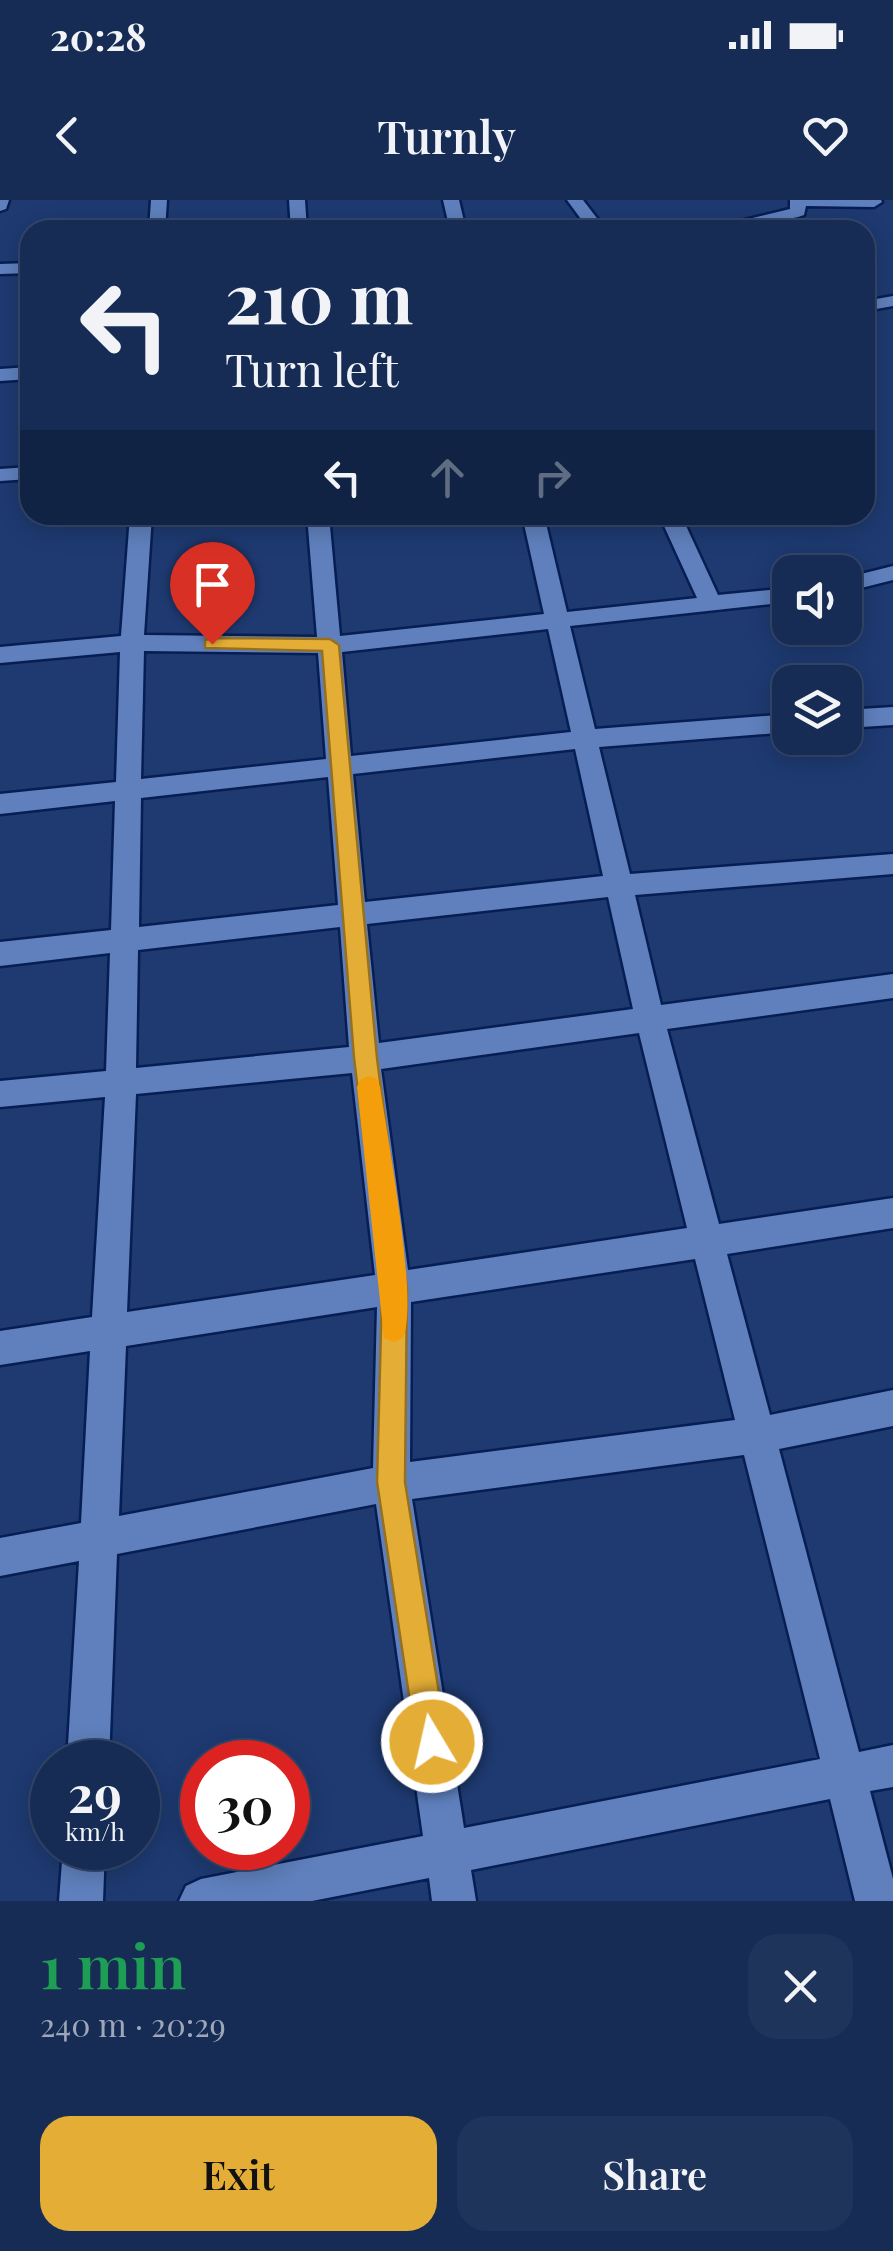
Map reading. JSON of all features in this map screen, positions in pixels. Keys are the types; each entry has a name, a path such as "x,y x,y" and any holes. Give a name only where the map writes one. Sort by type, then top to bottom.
{"street":[{"path":"575,200 590,220"},
{"path":"759,220 798,212 798,200 893,204"},
{"path":"89,1740 121,1082 132,643 140,525"},
{"path":"319,525 365,1058 394,1290 391,1482 454,1901"},
{"path":"535,525 650,1020 877,1901"},
{"path":"674,525 710,604"},
{"path":"862,580 893,573"},
{"path":"0,655 132,643 330,645 772,597"},
{"path":"862,718 893,716"},
{"path":"0,804 342,764 772,724"},
{"path":"0,954 620,885 893,864"},
{"path":"0,1094 365,1058 893,986"},
{"path":"0,1348 893,1213"},
{"path":"0,1557 391,1482 759,1435 893,1408"},
{"path":"201,1901 893,1766"},
{"path":"81,1901 83,1870"}],"slow traffic":[{"path":"369,1087 394,1290 394,1329"}],"route":[{"path":"212,644 330,645 365,1058 394,1290 391,1482 432,1742"}]}
